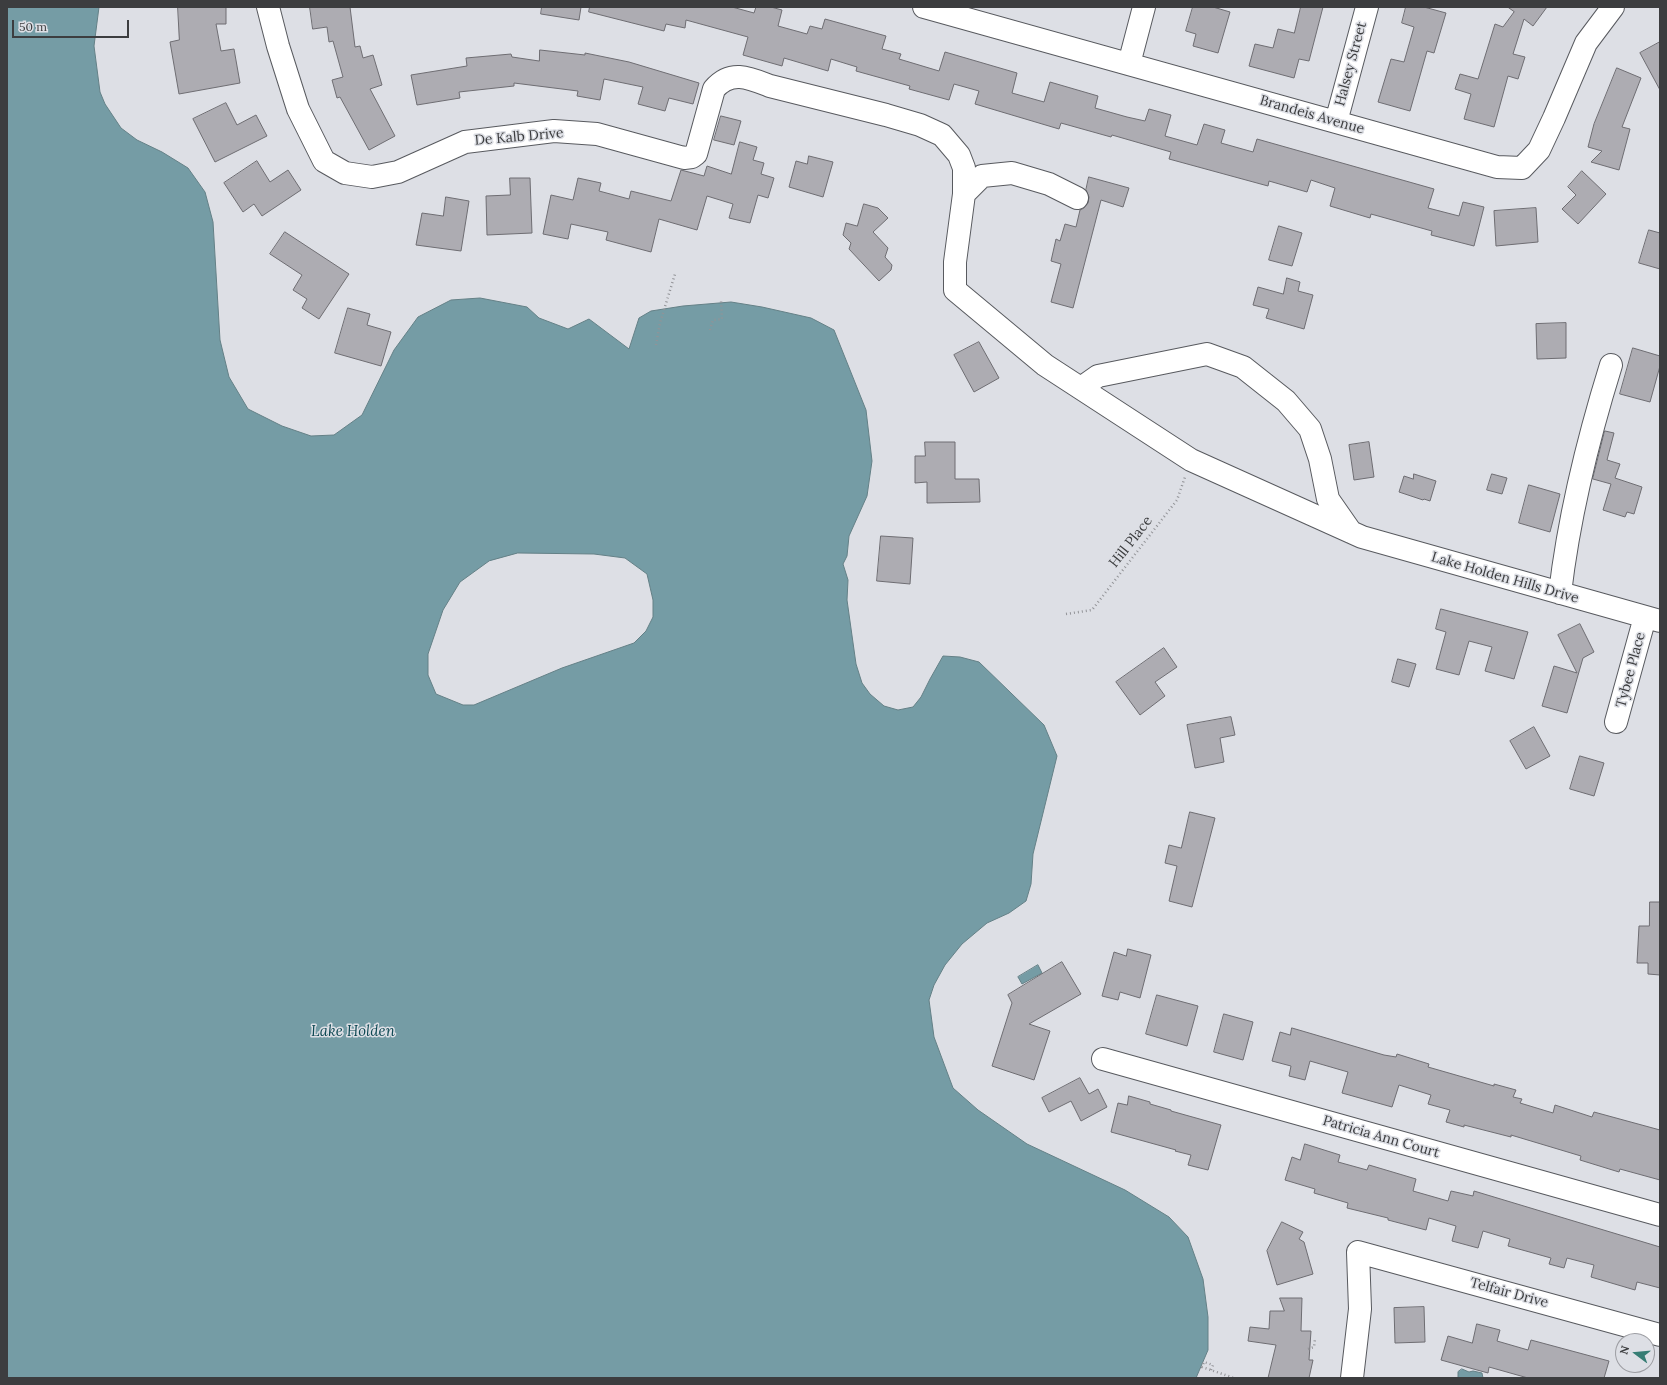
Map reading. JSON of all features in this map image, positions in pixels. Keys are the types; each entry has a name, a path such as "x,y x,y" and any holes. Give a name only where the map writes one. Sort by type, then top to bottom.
{"street":[{"name":"De Kalb Drive","path":"268,7 278,46 298,109 324,161 345,173 372,177 398,172 465,142 554,131 597,134 684,158 692,157 696,154 714,88 720,81 732,76 753,79 770,86 886,115 920,125 942,135 960,155 964,168 964,194"},
{"name":"Brandeis Avenue","path":"924,7 1497,167 1522,168 1539,150 1586,43 1613,7"},
{"path":"1129,64 1144,7"},
{"name":"Halsey Street","path":"1336,122 1367,7"},
{"path":"964,194 982,176 1012,174 1049,184 1077,198"},
{"name":"Lake Holden Hills Drive","path":"964,194 955,262 955,290 1045,365 1191,460 1362,537 1652,619"},
{"path":"1081,388 1098,376 1207,354 1243,367 1286,400 1310,429 1320,459 1328,499 1351,532"},
{"path":"1560,593 1573,514 1583,467 1611,365"},
{"name":"Tybee Place","path":"1616,722 1652,619"},
{"name":"Patricia Ann Court","path":"1103,1059 1660,1215"},
{"name":"Telfair Drive","path":"1352,1378 1360,1309 1358,1252 1660,1335"}],"path":[{"path":"656,345 660,323 675,274"},
{"path":"710,330 713,320 722,319 721,300"},
{"name":"Hill Place","path":"1066,614 1092,610 1177,500 1191,460"},
{"path":"1308,1349 1314,1347 1315,1339"},
{"path":"1212,1370 1234,1378"}],"water":[{"name":"Lake Holden","path":"7,7 99,7 94,46 100,92 105,104 121,128 137,140 162,152 188,168 205,192 213,222 220,340 229,377 248,409 282,426 311,436 334,435 362,415 394,350 418,317 451,300 480,298 527,307 539,318 568,329 589,319 629,349 639,318 651,311 683,306 731,302 811,318 834,330 866,410 872,461 867,496 849,536 847,556 843,564 848,580 847,600 856,664 862,683 870,694 884,706 898,710 913,707 921,697 943,656 960,657 979,662 1044,725 1057,756 1033,854 1031,884 1026,901 1009,913 987,923 962,944 945,965 934,985 929,1000 934,1037 953,1088 978,1110 1027,1144 1125,1190 1169,1217 1188,1237 1203,1279 1208,1317 1208,1350 1196,1378 7,1378","holes":["518,553 594,554 625,558 647,574 653,600 653,617 646,631 634,643 562,668 474,705 463,705 436,694 428,675 428,654 443,610 460,582 489,561"]},
{"path":"1038,965 1042,973 1022,984 1018,977"},
{"path":"1462,1369 1469,1372 1473,1371 1482,1373 1483,1378 1458,1378 1458,1372"}],"building":[{"path":"178,7 226,7 226,24 216,24 221,51 234,49 240,83 179,94 170,42 179,40"},
{"path":"310,7 350,7 355,47 360,46 363,58 373,55 382,85 370,89 395,136 369,150 340,97 337,98 332,80 343,77 333,41 329,42 327,27 313,29"},
{"path":"542,7 581,7 579,20 541,14"},
{"path":"590,7 732,7 754,13 756,7 771,7 782,10 778,26 807,34 810,26 822,29 825,19 886,36 882,49 901,54 899,59 939,71 945,52 1017,73 1012,93 1044,102 1050,82 1098,96 1095,108 1127,117 1145,121 1149,109 1171,115 1165,136 1197,145 1204,124 1225,130 1221,143 1253,152 1257,139 1434,189 1428,208 1459,216 1463,202 1484,207 1474,246 1431,235 1432,231 1371,214 1370,218 1330,206 1335,188 1311,180 1307,192 1269,181 1268,186 1169,159 1171,152 1112,135 1111,137 1061,123 1059,129 975,104 979,91 954,84 949,100 909,89 910,86 856,71 857,67 831,59 828,71 784,58 782,66 743,55 748,37 686,20 685,28 666,24 664,31 589,12"},
{"path":"1193,7 1213,7 1230,12 1218,53 1193,46 1196,34 1186,31"},
{"path":"1301,7 1323,7 1309,61 1299,59 1294,78 1249,66 1255,44 1273,48 1278,29 1294,33"},
{"path":"1406,7 1424,7 1446,13 1434,53 1427,51 1410,111 1378,102 1391,59 1404,62 1414,27 1402,23"},
{"path":"1508,7 1547,7 1533,26 1524,19 1513,54 1525,57 1518,79 1508,76 1494,127 1464,119 1471,94 1455,89 1460,74 1478,79 1495,24 1503,27 1514,12"},
{"path":"1660,42 1660,90 1640,53"},
{"path":"540,50 585,55 585,53 629,62 699,83 693,104 669,98 665,111 638,104 643,87 604,79 600,100 577,96 578,91 514,83 514,86 459,92 460,98 417,105 411,75 467,66 466,58 511,54 512,57 539,61"},
{"path":"1617,68 1641,78 1622,127 1630,129 1619,170 1591,162 1602,151 1588,147 1594,124"},
{"path":"226,103 237,125 256,115 267,136 215,162 193,119"},
{"path":"721,116 741,121 734,145 714,140"},
{"path":"740,142 757,147 753,160 764,163 761,174 774,178 768,198 758,195 750,223 729,218 733,204 707,196 697,230 659,219 651,252 606,240 608,232 571,224 568,239 543,234 551,195 573,200 578,178 601,183 599,191 629,199 631,191 671,201 681,170 704,176 707,166 731,174"},
{"path":"809,156 833,162 823,197 789,187 796,161 807,164"},
{"path":"257,161 270,182 288,170 301,190 262,216 254,204 243,212 224,183"},
{"path":"1582,171 1606,194 1578,224 1562,209 1576,195 1568,187"},
{"path":"1089,177 1129,188 1123,207 1101,200 1073,308 1051,302 1061,264 1051,261 1056,239 1060,241 1065,224 1076,227 1080,210 1088,203 1089,197 1086,190"},
{"path":"510,178 530,178 532,233 487,235 486,196 510,195"},
{"path":"446,197 469,201 461,251 416,245 422,213 443,216"},
{"path":"864,204 878,208 888,218 873,232 888,248 885,257 892,265 891,270 879,281 849,249 851,243 843,235 846,223 857,226"},
{"path":"1536,208 1538,242 1496,246 1494,211"},
{"path":"1279,226 1302,233 1292,266 1269,260"},
{"path":"1649,230 1660,233 1660,269 1639,263"},
{"path":"285,232 349,274 319,319 302,308 307,299 293,290 302,275 270,254"},
{"path":"1287,278 1300,282 1298,291 1313,295 1304,329 1266,318 1269,309 1253,305 1258,287 1283,294"},
{"path":"348,308 370,314 367,325 391,332 381,366 335,353"},
{"path":"1566,323 1566,358 1537,359 1536,324"},
{"path":"979,342 999,378 974,392 954,355"},
{"path":"1633,348 1660,356 1660,366 1650,402 1620,394"},
{"path":"1605,431 1614,433 1607,460 1620,464 1615,478 1642,487 1634,514 1627,512 1625,517 1603,510 1611,484 1593,479"},
{"path":"925,442 955,442 955,479 979,479 980,502 927,503 927,482 915,483 915,456 925,456"},
{"path":"1369,442 1374,477 1354,480 1349,445"},
{"path":"1414,474 1436,481 1430,501 1399,492 1404,476 1413,479"},
{"path":"1492,474 1507,478 1502,494 1487,490"},
{"path":"1529,485 1560,494 1550,532 1519,523"},
{"path":"881,536 913,538 910,584 877,581"},
{"path":"1441,609 1528,632 1514,679 1485,671 1492,647 1469,641 1459,675 1436,669 1446,632 1436,629"},
{"path":"1580,624 1594,652 1583,658 1567,713 1542,706 1554,666 1577,673 1558,635"},
{"path":"1164,648 1177,667 1155,682 1165,696 1140,715 1116,682"},
{"path":"1398,659 1416,664 1409,687 1392,682"},
{"path":"1231,717 1235,735 1220,738 1224,762 1195,768 1187,725"},
{"path":"1534,727 1550,756 1526,769 1510,741"},
{"path":"1580,756 1604,763 1594,796 1570,789"},
{"path":"1190,812 1215,818 1192,907 1169,901 1177,866 1165,863 1169,845 1181,848"},
{"path":"1650,902 1660,902 1660,975 1648,974 1648,963 1637,963 1639,926 1649,926"},
{"path":"1128,949 1151,955 1140,998 1120,992 1118,1000 1102,996 1114,952 1126,956"},
{"path":"1062,962 1081,994 1029,1024 1050,1031 1034,1080 992,1066 1012,1003 1008,995"},
{"path":"1157,995 1198,1006 1187,1046 1146,1034"},
{"path":"1224,1014 1253,1022 1243,1060 1214,1052"},
{"path":"1292,1028 1384,1055 1396,1057 1397,1054 1429,1064 1428,1067 1494,1086 1494,1084 1516,1090 1513,1097 1522,1099 1520,1103 1553,1113 1555,1105 1592,1117 1594,1112 1660,1130 1660,1180 1620,1169 1619,1172 1580,1160 1581,1156 1511,1135 1511,1137 1446,1122 1450,1110 1428,1104 1431,1095 1399,1085 1392,1107 1342,1093 1348,1072 1310,1061 1305,1080 1289,1076 1291,1066 1272,1061 1280,1032 1290,1035"},
{"path":"1080,1078 1089,1094 1098,1089 1107,1107 1081,1121 1071,1101 1049,1112 1042,1098"},
{"path":"1129,1096 1150,1102 1150,1104 1171,1111 1221,1125 1208,1170 1188,1165 1191,1155 1111,1132 1118,1103 1127,1105"},
{"path":"1305,1144 1340,1155 1338,1162 1367,1170 1369,1165 1416,1179 1413,1191 1448,1201 1451,1191 1473,1196 1474,1191 1660,1247 1660,1288 1637,1282 1635,1290 1591,1277 1594,1265 1567,1258 1564,1268 1549,1264 1551,1258 1508,1246 1510,1239 1483,1231 1478,1248 1452,1241 1456,1226 1429,1218 1426,1230 1388,1220 1388,1218 1347,1208 1348,1203 1314,1193 1315,1189 1285,1180 1292,1157 1300,1160"},
{"path":"1282,1222 1303,1232 1299,1239 1304,1242 1313,1274 1277,1285 1267,1251"},
{"path":"1280,1298 1302,1298 1301,1331 1311,1331 1309,1360 1313,1360 1309,1378 1268,1378 1276,1345 1248,1341 1250,1327 1269,1329 1270,1311 1284,1311"},
{"path":"1424,1307 1425,1342 1395,1343 1394,1308"},
{"path":"1477,1324 1500,1330 1497,1341 1528,1350 1531,1340 1609,1361 1604,1378 1528,1378 1489,1367 1488,1373 1441,1360 1448,1336 1472,1343"}]}
